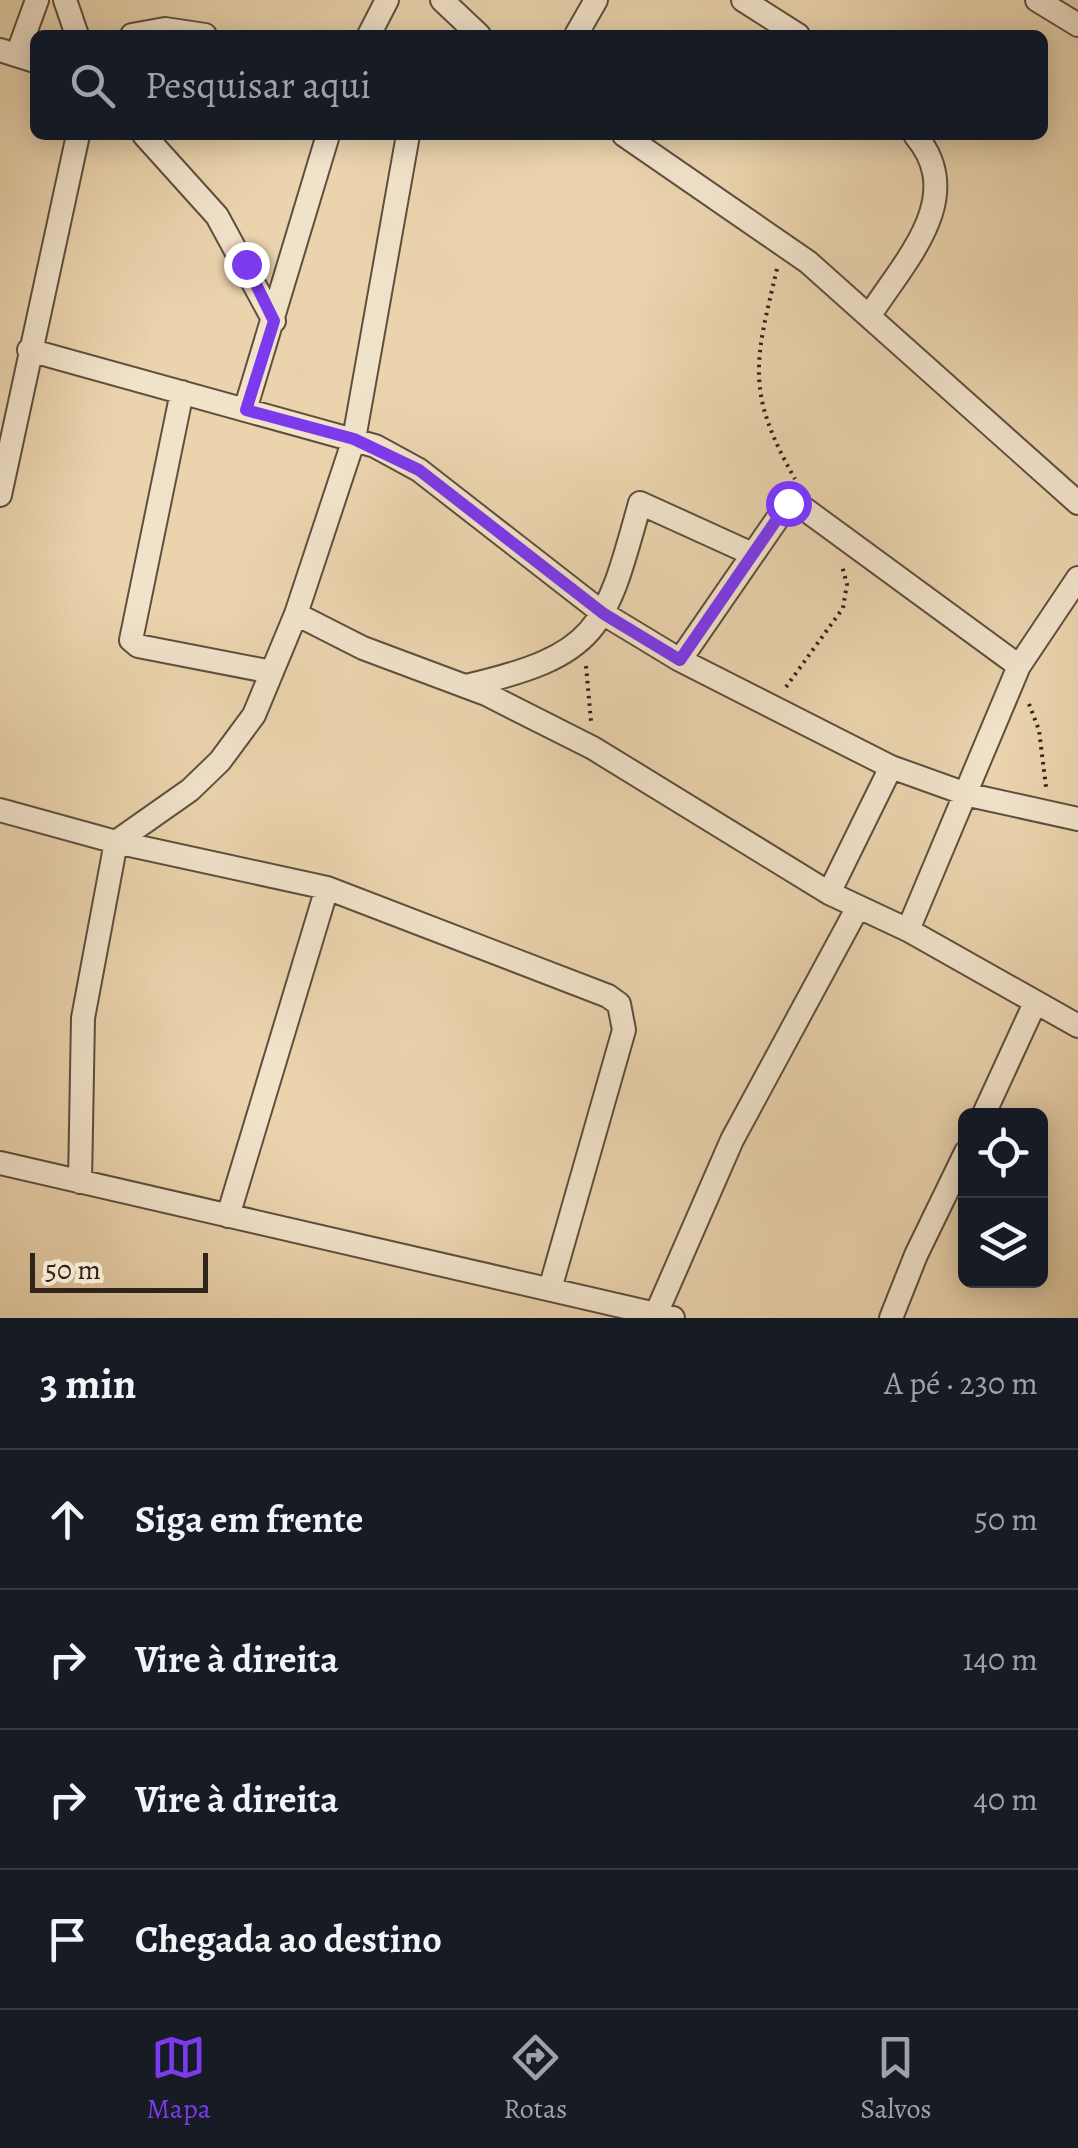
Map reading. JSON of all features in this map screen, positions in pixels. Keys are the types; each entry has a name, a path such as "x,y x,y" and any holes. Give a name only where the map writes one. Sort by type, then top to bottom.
{"street":[{"path":"17,55 37,0"},
{"path":"65,0 75,30"},
{"path":"372,30 387,0"},
{"path":"442,0 473,30"},
{"path":"579,30 596,0"},
{"path":"743,0 790,30"},
{"path":"1038,0 1078,26"},
{"path":"0,495 77,140"},
{"path":"149,140 217,216 274,321"},
{"path":"246,410 327,140"},
{"path":"80,1182 83,1018 116,842 190,790 220,762 254,715 272,672 296,614 354,439 407,140"},
{"path":"631,140 740,213 870,315 1078,503"},
{"path":"870,315 921,236 939,190 936,167 918,140"},
{"path":"29,350 354,439 419,470 604,614 680,660 891,766 968,794 1078,820"},
{"path":"182,392 131,640 138,646 272,672"},
{"path":"680,660 750,554 788,503 798,500 900,582 1019,666"},
{"path":"466,686 538,666 584,641 604,614 642,502 750,554"},
{"path":"908,930 1019,666 1078,578"},
{"path":"296,614 363,648 466,686 593,748 829,893 908,930 1078,1026"},
{"path":"829,893 891,766"},
{"path":"0,810 116,842 326,888 608,996 624,1012 624,1030 550,1289"},
{"path":"228,1216 326,888"},
{"path":"0,1163 664,1316 732,1140 858,907"},
{"path":"987,1108 1035,1003"},
{"path":"891,1318 958,1168"}],"path":[{"path":"584,641 593,748"},
{"path":"1019,666 1020,686 1040,730 1049,815"}],"route":[{"path":"246,264 274,321 246,410 375,446 419,470 604,614 643,634 680,660 788,503"}]}
